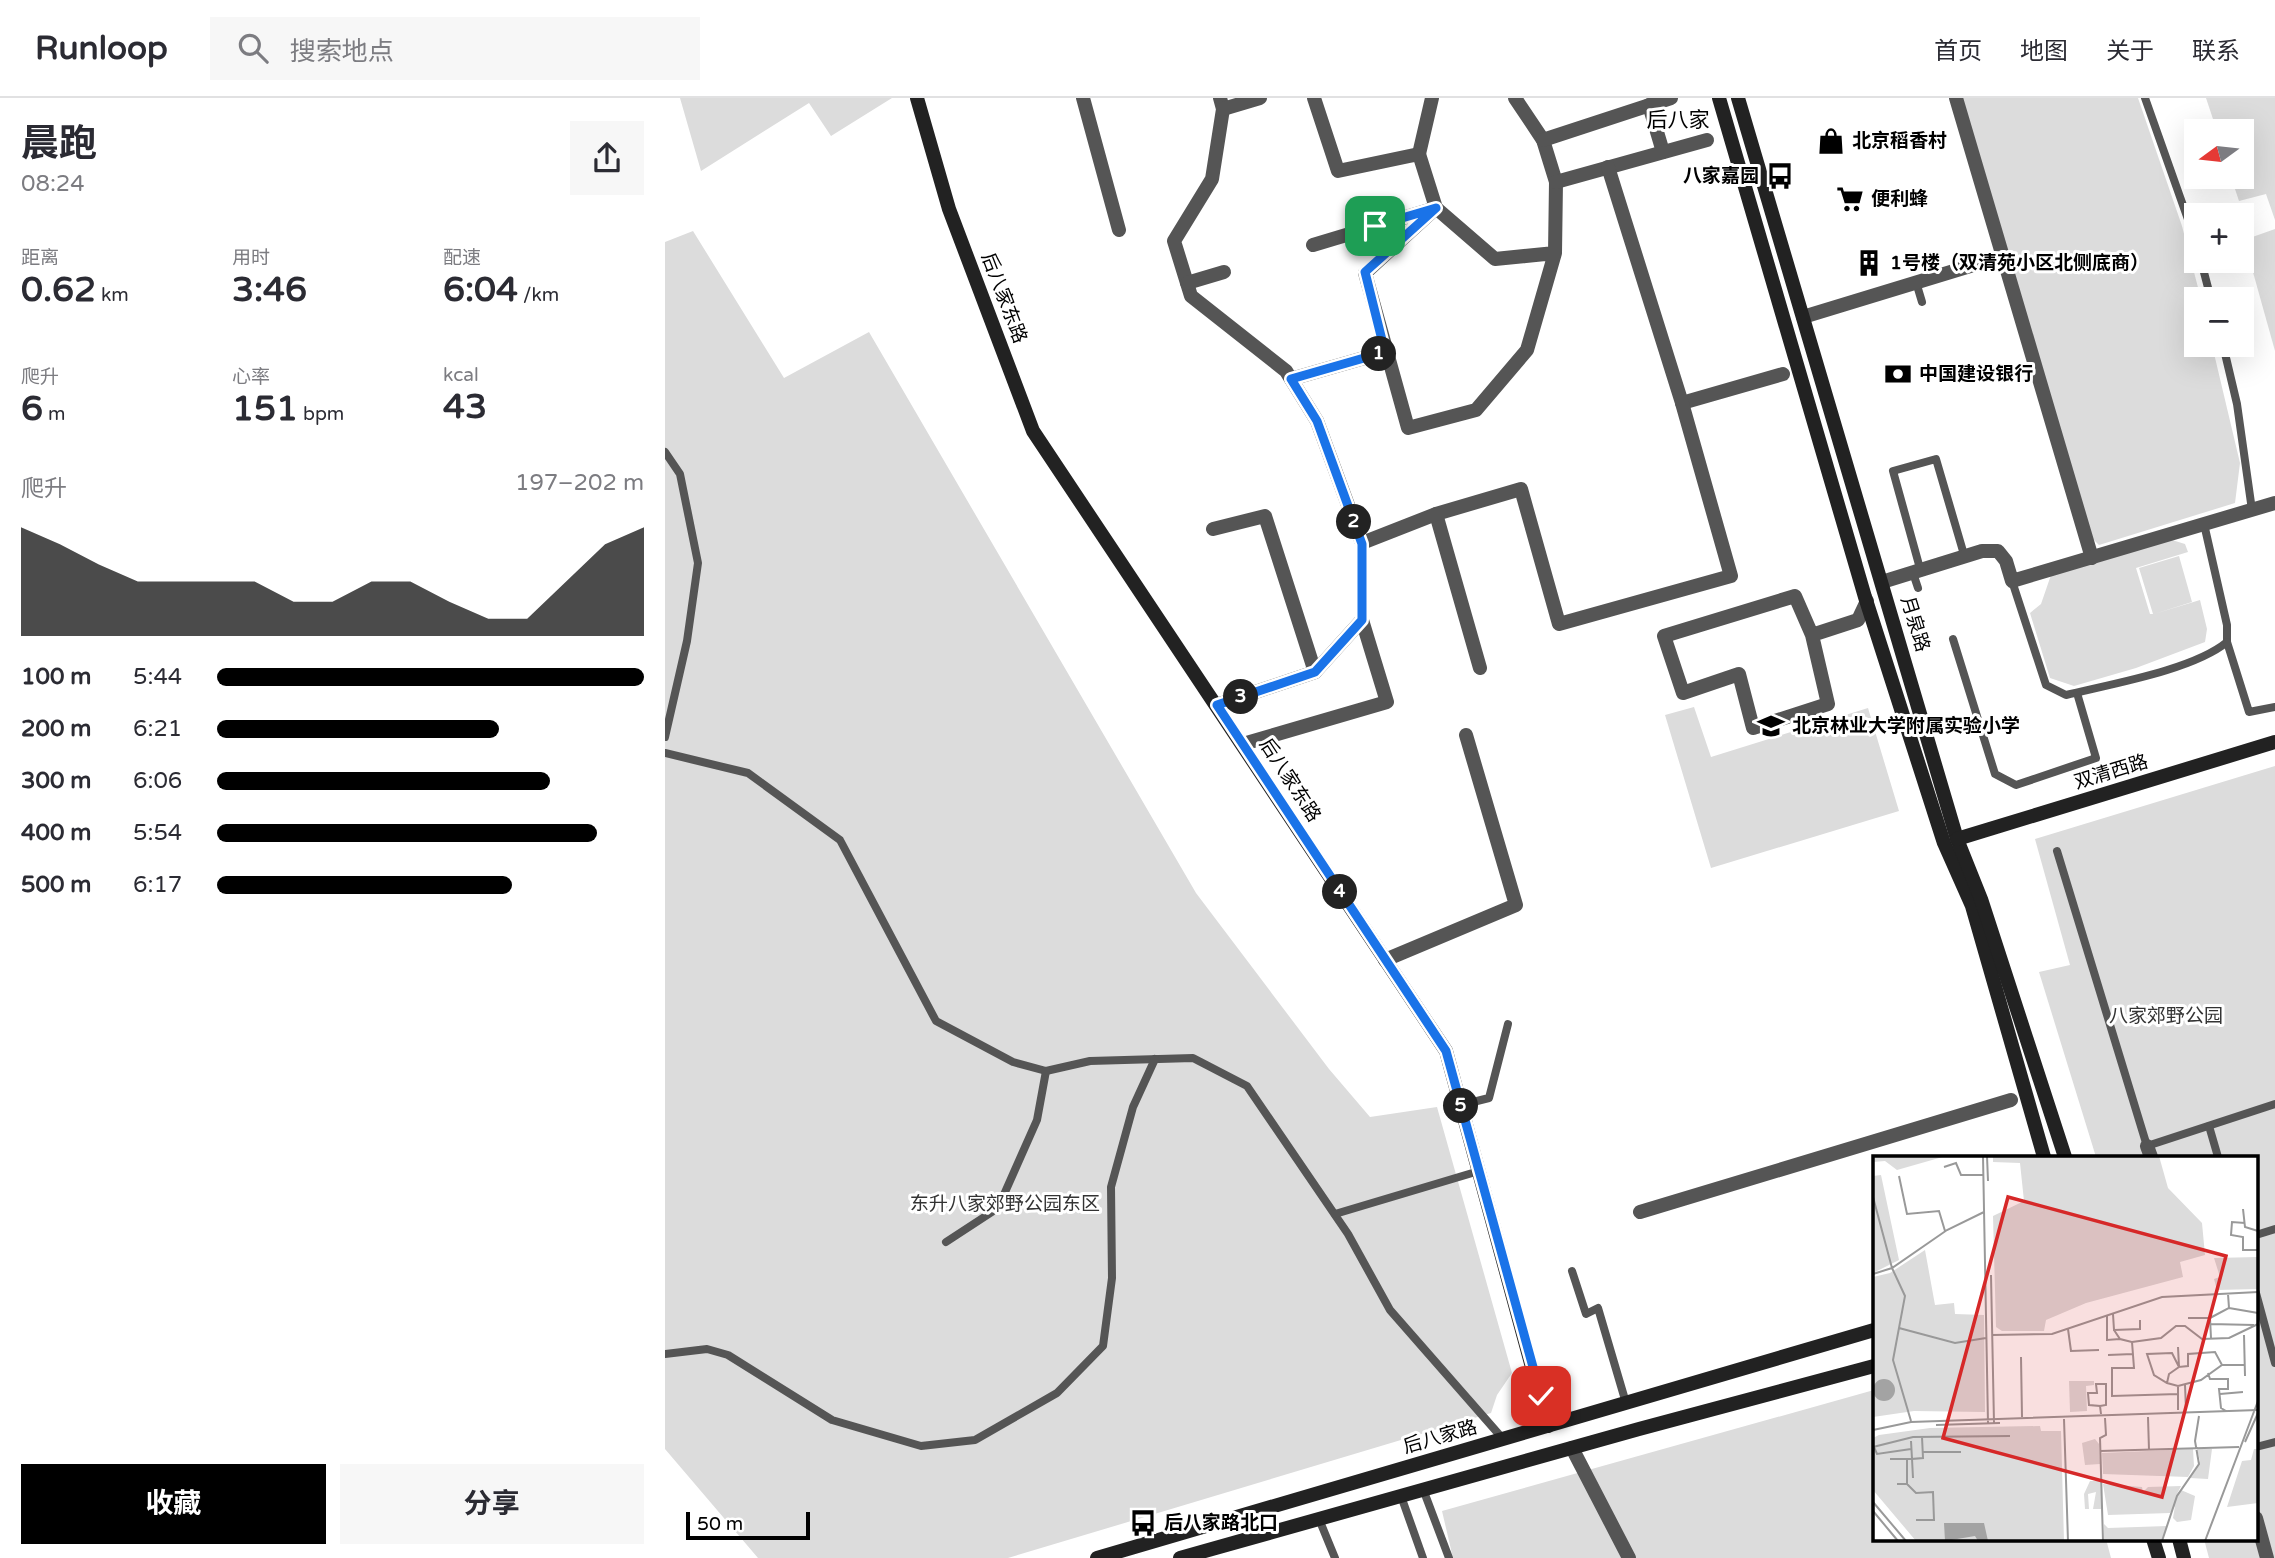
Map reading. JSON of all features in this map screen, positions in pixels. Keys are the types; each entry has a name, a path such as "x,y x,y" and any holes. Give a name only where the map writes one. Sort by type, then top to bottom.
{"main road":[{"name":"后八家东路","path":"917,98 949,209 1033,431 1446,1051 1548,1426"},
{"name":"月泉路","path":"1719,98 1731,149 1867,601 1944,843 1972,906 2044,1156"},
{"name":"月泉路","path":"1738,98 1957,839 1982,899 2065,1156"},
{"name":"双清西路","path":"1957,839 2275,742"},
{"name":"后八家路","path":"1097,1558 1873,1330"},
{"path":"1180,1558 1873,1366"},
{"path":"2153,1540 2159,1558"},
{"path":"2179,1540 2184,1558"}],"street":[{"path":"1083,98 1119,230"},
{"path":"1243,744 1387,702 1362,620 1362,544 1317,421 1286,371 1191,296 1174,242 1212,179 1222,104 1260,98"},
{"path":"1314,98 1338,171 1419,154"},
{"path":"1432,98 1419,154 1436,208 1495,259 1555,253"},
{"path":"1436,208 1365,272 1408,428 1476,410 1527,350 1555,253 1556,182 1543,140 1515,98"},
{"path":"1543,140 1671,98"},
{"path":"1955,98 2092,558"},
{"path":"1649,105 1663,152"},
{"path":"1556,182 1707,139"},
{"path":"1362,544 1436,514 1521,489 1559,624 1731,576 1682,403 1608,167"},
{"path":"1313,245 1436,208"},
{"path":"1803,317 2003,256"},
{"path":"1187,283 1224,272"},
{"path":"1291,379 1385,352"},
{"path":"1682,403 1783,374"},
{"path":"1882,582 1917,578 1982,551 1998,551 2006,561 2012,581 2274,505"},
{"path":"1436,514 1480,668"},
{"path":"1213,529 1265,516 1315,672"},
{"path":"1795,596 1812,635 1828,704 1753,728 1739,674 1683,694 1664,636 1795,596"},
{"path":"1812,635 1858,620 1867,601"},
{"path":"1217,705 1315,672 1362,620"},
{"path":"1385,960 1516,905 1466,735"},
{"path":"1640,1212 2011,1100"},
{"path":"1572,1448 1629,1558"},
{"path":"2257,1522 2267,1558"}],"lane":[{"path":"2145,98 2184,208"},
{"path":"1916,282 1922,302"},
{"path":"2226,357 2237,404 2252,510"},
{"path":"665,453 680,474 698,564 687,641 665,737"},
{"path":"1917,578 1893,471 1935,459 1965,558"},
{"path":"2204,524 2228,642 2249,712 2275,707"},
{"path":"2012,581 2046,685 2066,695 2213,654 2228,642"},
{"path":"1953,639 1995,774 2016,785 2096,758 2077,692"},
{"path":"665,753 748,773 841,839 936,1021 1013,1062 1046,1071 1090,1061 1193,1058 1247,1086 1335,1214 1390,1310 1503,1439"},
{"path":"2057,850 2149,1152 2209,1126 2275,1104"},
{"path":"1461,1105 1489,1098 1508,1024"},
{"path":"665,1354 707,1349 728,1355 832,1420 921,1446 975,1440 1057,1393 1103,1346 1112,1278 1111,1186 1133,1107 1155,1059"},
{"path":"946,1242 997,1208 1037,1120 1046,1071"},
{"path":"2209,1126 2218,1156"},
{"path":"1335,1214 1479,1171"},
{"path":"2257,1235 2275,1229"},
{"path":"1572,1271 1585,1314 1598,1308 1626,1403"},
{"path":"2257,1297 2275,1363"},
{"path":"2257,1447 2275,1442"},
{"path":"1423,1489 1449,1558"},
{"path":"1401,1496 1423,1558"},
{"path":"1318,1519 1335,1558"}],"green space":[{"path":"680,98 892,98 831,136 809,103 701,171"},
{"path":"1959,98 2138,98 2182,226 2184,273 2194,273 2198,287 2184,287 2184,357 2215,357 2240,463 2235,503 2099,545 2089,535"},
{"path":"2206,98 2275,98 2275,220 2266,194 2239,201 2235,189 2254,189 2254,119 2213,119"},
{"path":"2275,229 2275,351 2253,273 2254,236"},
{"name":"东升八家郊野公园东区","path":"693,231 784,378 869,332 1196,893 1329,1069 1370,1117 1437,1107 1512,1373 1497,1395 1491,1413 1008,1558 758,1558 665,1449 665,242"},
{"path":"2172,540 2185,544 2188,552 2136,568 2150,614 2153,614 2139,568 2179,556 2192,602 2154,614 2200,600 2207,629 2205,642 2136,668 2074,686 2050,678 2030,613 2041,604 2051,575"},
{"path":"1694,707 1711,757 1868,708 1899,811 1711,868 1665,715"},
{"name":"八家郊野公园","path":"2275,766 2275,1558 2209,1558 2204,1540 2257,1540 2257,1156 2096,1156 2039,972 2070,965 2035,839"},
{"path":"1873,1390 1873,1540 2106,1540 2111,1558 1453,1558 1442,1511"}],"place":[{"name":"北京稻香村","path":"1831,141"},
{"name":"八家嘉园","path":"1780,176"},
{"name":"便利蜂","path":"1850,199"},
{"name":"1号楼（双清苑小区北侧底商）","path":"1869,263"},
{"name":"中国建设银行","path":"1898,374"},
{"name":"北京林业大学附属实验小学","path":"1771,726"},
{"name":"后八家路北口","path":"1143,1523"}],"district":[{"name":"后八家","path":"1678,120"}],"route":[{"path":"1375,226 1436,208 1365,272 1385,352 1291,379 1317,421 1362,544 1362,620 1315,672 1217,705 1446,1051 1541,1396"}]}
